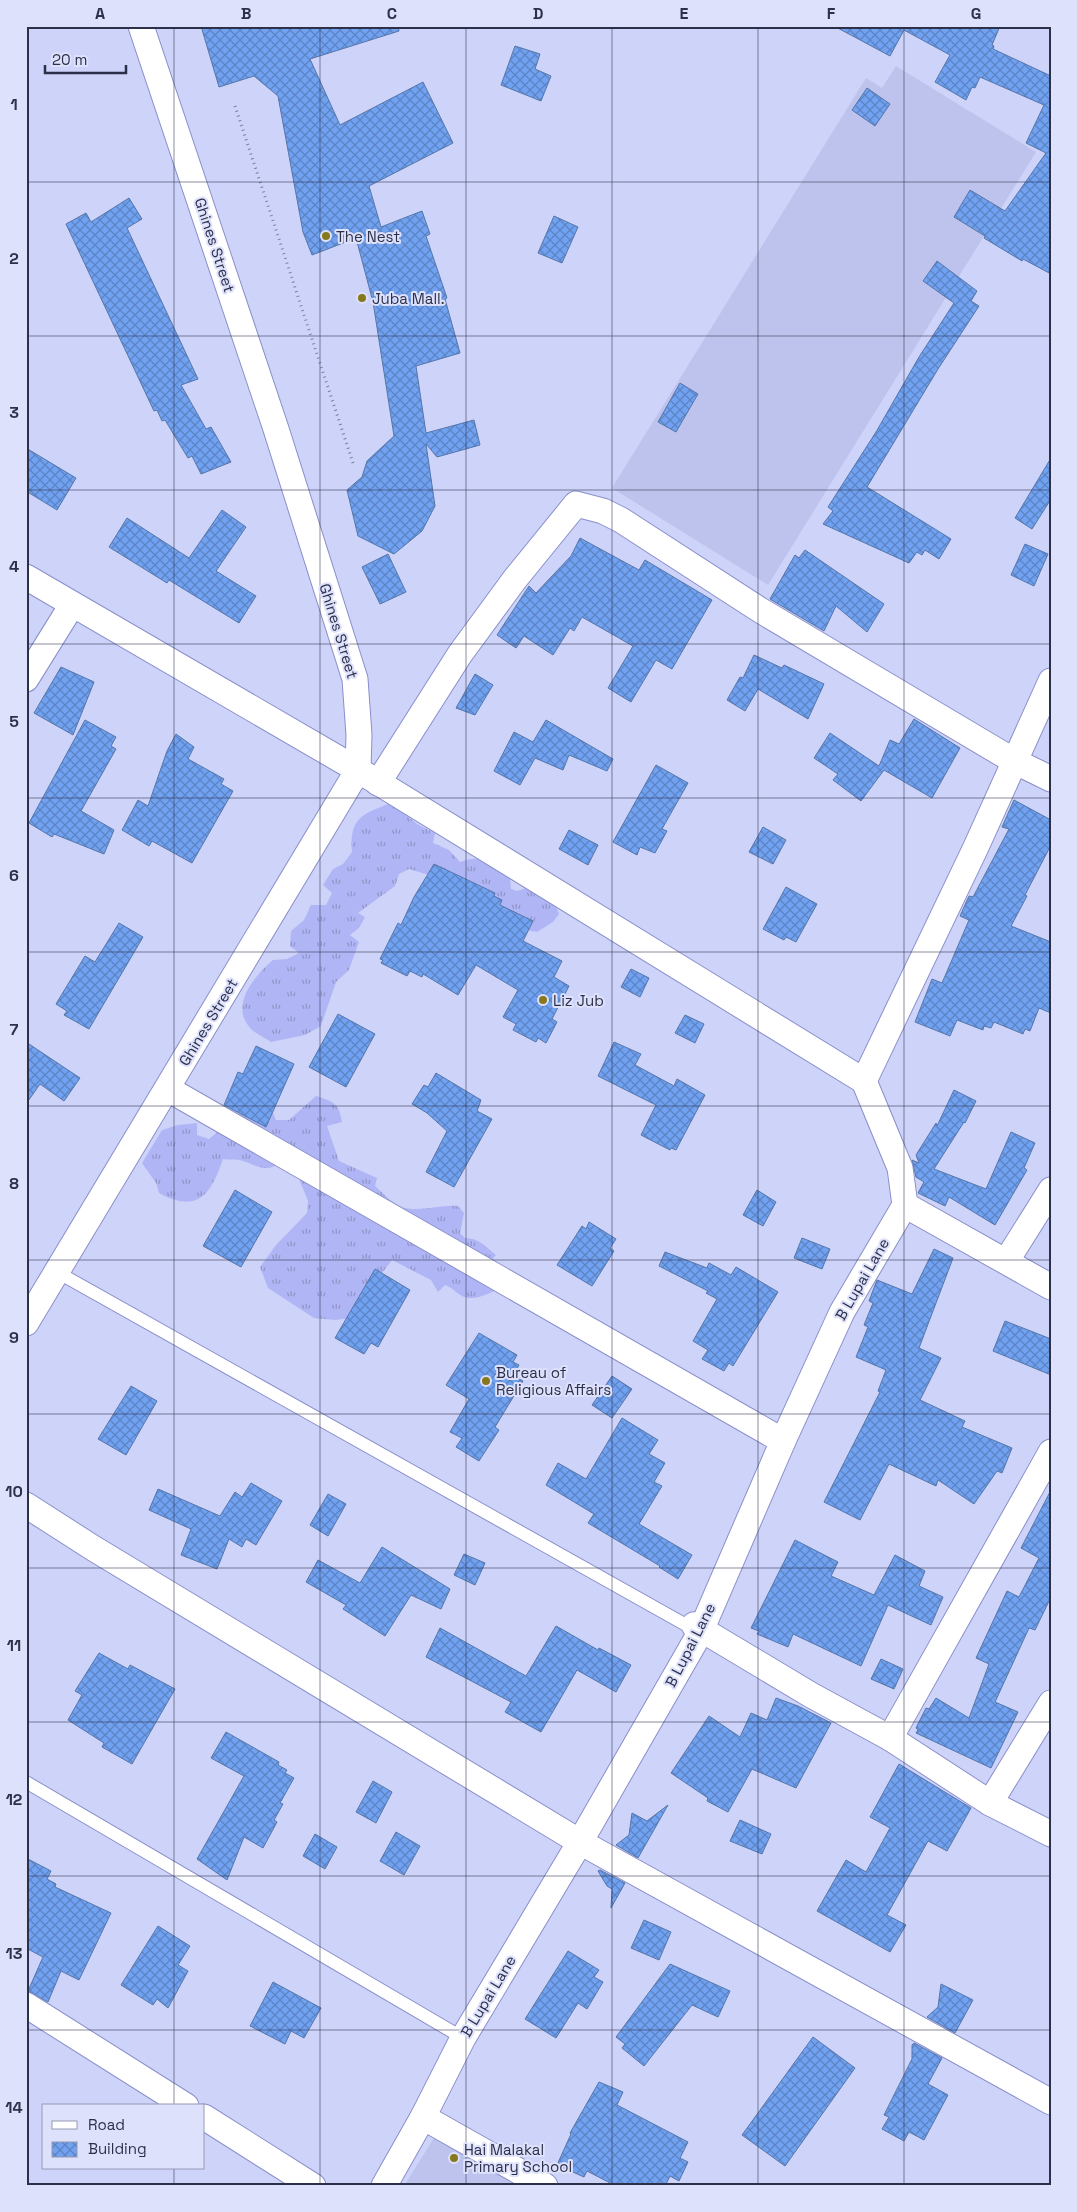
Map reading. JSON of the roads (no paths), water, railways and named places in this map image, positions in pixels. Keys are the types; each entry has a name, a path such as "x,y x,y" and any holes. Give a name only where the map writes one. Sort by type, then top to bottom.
{"street":[{"name":"Ghines Street","path":"26,1323 168,1088 368,777 360,735 355,678 276,429 141,26"},
{"path":"368,777 515,579 576,504 603,512 621,520 760,610 1014,761 1051,779"},
{"path":"26,577 368,777 864,1081 900,1168 905,1205 1007,1260 1051,1287"},
{"path":"26,679 72,605"},
{"path":"864,1081 976,847 1051,681"},
{"path":"168,1088 783,1441"},
{"path":"1007,1260 1051,1190"},
{"name":"B Lupai Lane","path":"384,2186 423,2117 463,2038 580,1842 700,1633 783,1441 842,1312 905,1205"},
{"path":"890,1738 1051,1452"},
{"path":"26,1505 102,1553 580,1842 1051,2102"},
{"path":"700,1633 694,1625 811,1695 890,1738 990,1804 1051,1834"},
{"path":"990,1804 1051,1703"},
{"path":"26,2005 183,2104"},
{"path":"423,2117 545,2186"},
{"path":"205,2118 313,2186"}],"lane":[{"path":"57,1272 700,1633"},
{"path":"26,1782 463,2038"}],"place":[{"name":"The Nest","path":"326,236"},
{"name":"Juba Mall.","path":"362,298"},
{"name":"Liz Jub","path":"543,1000"},
{"name":"Bureau of Religious Affairs","path":"486,1381"},
{"name":"Hai Malakal Primary School","path":"454,2158"}]}
